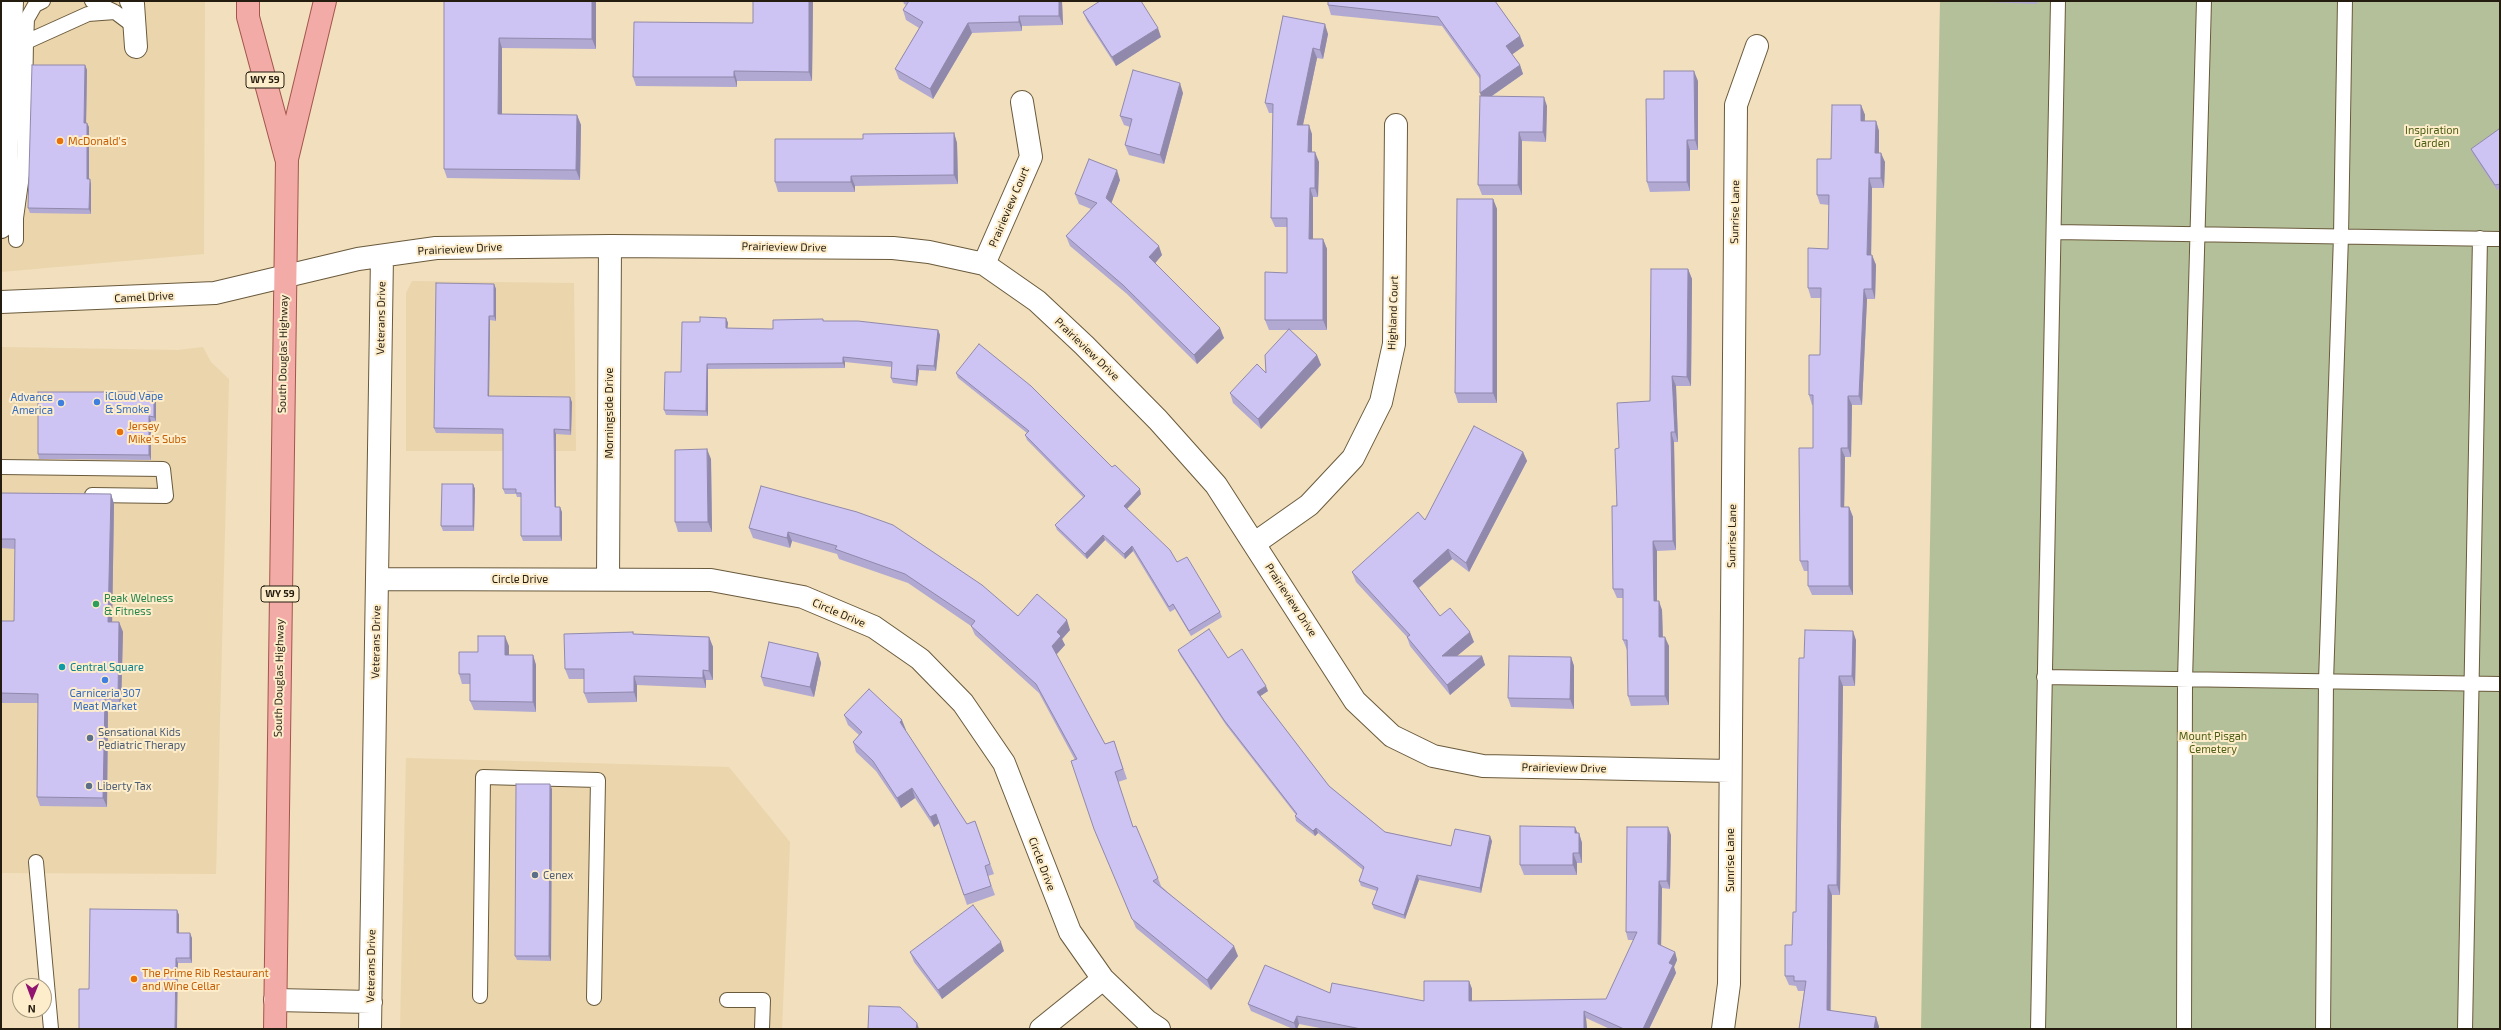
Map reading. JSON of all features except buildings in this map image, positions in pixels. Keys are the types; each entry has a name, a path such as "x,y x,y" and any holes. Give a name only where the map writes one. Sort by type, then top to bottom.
{"main road":[{"name":"South Douglas Highway","path":"248,1 248,17 287,159"},
{"name":"South Douglas Highway","path":"275,1029 287,159 325,1"}],"street":[{"path":"9,233 4,220 12,1"},
{"path":"123,6 133,4 136,47"},
{"name":"Sunrise Lane","path":"1724,1029 1729,984 1736,105 1757,46"},
{"name":"Prairieview Court","path":"984,264 1031,157 1022,102"},
{"name":"Highland Court","path":"1254,543 1309,505 1353,458 1381,402 1394,344 1396,125"},
{"name":"Prairieview Drive","path":"285,278 358,259 436,248 610,246 893,248 929,252 984,264 1037,301 1084,345 1158,420 1216,485 1355,701 1392,736 1433,756 1483,766 1730,771"},
{"name":"Morningside Drive","path":"608,579 610,246"},
{"name":"Veterans Drive","path":"370,1029 382,256"},
{"name":"Camel Drive","path":"1,302 215,293 285,278"},
{"name":"Circle Drive","path":"377,578 711,580 803,597 874,627 920,658 963,703 1004,763 1070,932 1103,979 1147,1021 1160,1029"},
{"path":"1041,1029 1103,979"},
{"path":"275,1000 371,1002"}],"lane":[{"path":"9,233 16,218 24,161 27,20 36,5 43,1"},
{"path":"92,1 123,6"},
{"path":"2038,1029 2044,677 2055,232 2058,1"},
{"path":"2184,1029 2185,680 2199,234 2204,1"},
{"path":"2323,1029 2326,681 2340,236 2345,1"},
{"path":"26,42 88,14 123,6"},
{"path":"123,6 131,24"},
{"path":"2055,232 2500,239"},
{"path":"2464,1029 2480,238"},
{"path":"1,467 163,469 166,496 80,495"},
{"path":"2044,677 2500,684"},
{"path":"480,996 483,777 598,780 594,998"},
{"path":"36,862 51,1029"},
{"path":"727,1000 763,1000 762,1029"}],"shaded area":[{"path":"1,1 205,1 204,254 1,272"},
{"path":"412,281 574,283 576,451 406,451 406,293"},
{"path":"1,347 178,350 203,347 211,362 229,379 216,874 1,873"},
{"path":"406,758 729,767 790,842 782,1029 400,1029"}],"green space":[{"name":"Mount Pisgah Cemetery","path":"1940,1 2500,1 2500,1029 1921,1029"}],"place":[{"name":"McDonald's","path":"60,141"},
{"name":"iCloud Vape & Smoke","path":"97,402"},
{"name":"Advance America","path":"61,403"},
{"name":"Jersey Mike's Subs","path":"120,432"},
{"name":"Peak Welness & Fitness","path":"96,604"},
{"name":"Central Square","path":"62,667"},
{"name":"Carniceria 307 Meat Market","path":"105,680"},
{"name":"Sensational Kids Pediatric Therapy","path":"90,738"},
{"name":"Liberty Tax","path":"89,786"},
{"name":"Cenex","path":"535,875"},
{"name":"The Prime Rib Restaurant and Wine Cellar","path":"134,979"}],"park label":[{"name":"Inspiration Garden","path":"2432,136"}]}
